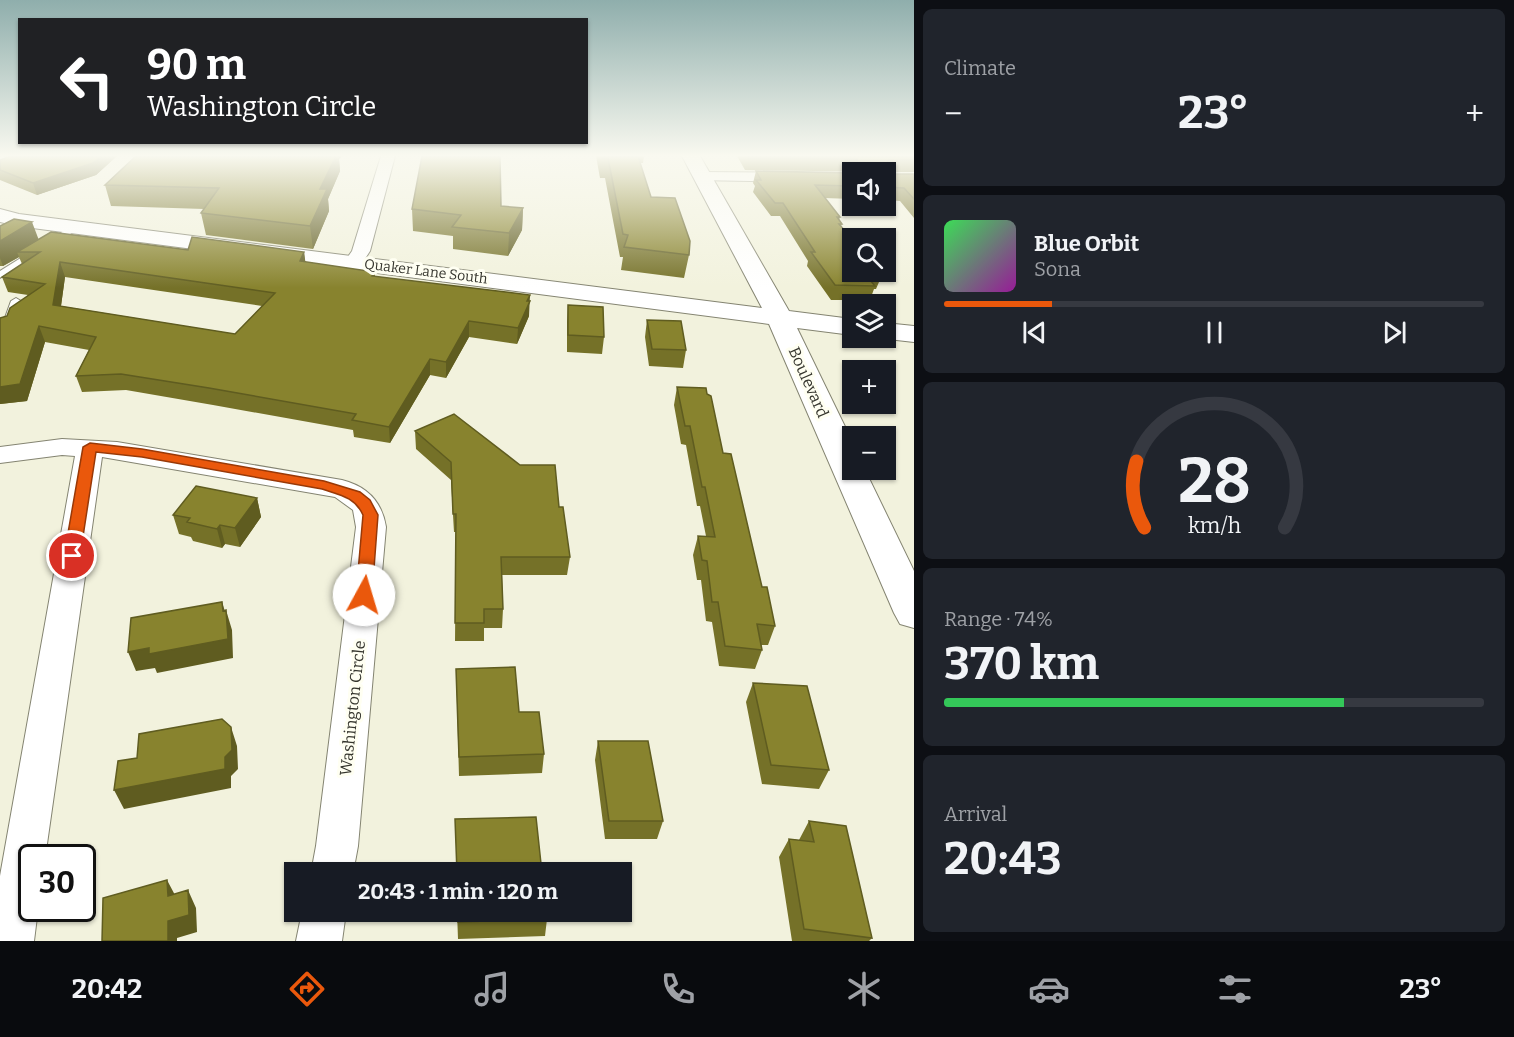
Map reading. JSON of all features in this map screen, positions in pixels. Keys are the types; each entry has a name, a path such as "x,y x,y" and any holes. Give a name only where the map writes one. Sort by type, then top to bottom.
{"main road":[{"name":"Boulevard","path":"715,200 750,260 778,317 913,608"},
{"name":"Quaker Lane South","path":"0,215 34,227 75,227 354,261 842,326"},
{"path":"896,332 914,334"}],"street":[{"path":"354,261 361,251 376,200"},
{"name":"Washington Circle","path":"0,455 62,447 90,447 142,453 324,485 356,495 365,504 371,515 371,527 339,834 334,862"},
{"path":"11,941 90,447"},
{"path":"319,941 322,922"}],"lane":[{"path":"0,275 75,227"},
{"path":"0,330 7,329 16,301"}],"building":[{"path":"210,200 322,200 310,226 201,213"},
{"path":"414,200 501,200 501,206 523,208 509,233 452,227 461,215 412,209"},
{"path":"616,200 676,200 690,241 689,255 624,247 628,235 623,234"},
{"path":"772,200 827,200 840,217 837,217 842,224 839,224 842,228 842,282 872,282 875,286 835,285 811,252 815,252 783,203 775,203"},
{"path":"14,219 32,222 0,241 0,226"},
{"path":"51,232 188,250 192,237 304,252 300,261 375,272 372,276 530,295 527,301 530,301 518,328 469,321 446,362 430,359 389,427 352,420 356,414 209,388 121,374 76,376 96,337 39,326 20,384 0,387 0,318 7,316 10,308 45,284 2,277 40,252 17,252","holes":["60,262 275,293 235,334 53,305"]},
{"path":"568,305 603,307 604,337 568,335"},
{"path":"647,320 681,321 686,350 652,349"},
{"path":"677,387 706,388 707,394 711,396 723,453 731,454 762,587 767,587 775,626 757,624 762,650 725,646 718,602 712,602 707,561 702,560 698,536 715,537 690,426 685,426"},
{"path":"454,414 520,465 555,465 559,507 563,507 570,557 501,557 503,609 484,609 484,623 455,623 456,514 453,514 451,462 415,431"},
{"path":"196,486 257,498 235,528 220,525 217,529 187,522 190,518 173,515"},
{"path":"222,602 223,611 226,610 228,639 149,654 149,648 128,652 131,618"},
{"path":"515,667 519,712 539,712 544,754 459,757 456,669"},
{"path":"753,683 807,686 829,770 771,765"},
{"path":"222,719 231,727 232,750 225,757 225,769 114,790 118,761 137,758 139,734"},
{"path":"598,741 648,741 663,821 609,821"},
{"path":"536,817 541,862 457,862 455,819"},
{"path":"809,821 846,826 872,938 804,929 789,839 814,842"},
{"path":"167,880 168,896 188,890 189,915 168,921 168,941 102,941 103,898"}],"route":[{"path":"72,556 90,447 142,453 324,485 356,495 371,515 364,595"}]}
